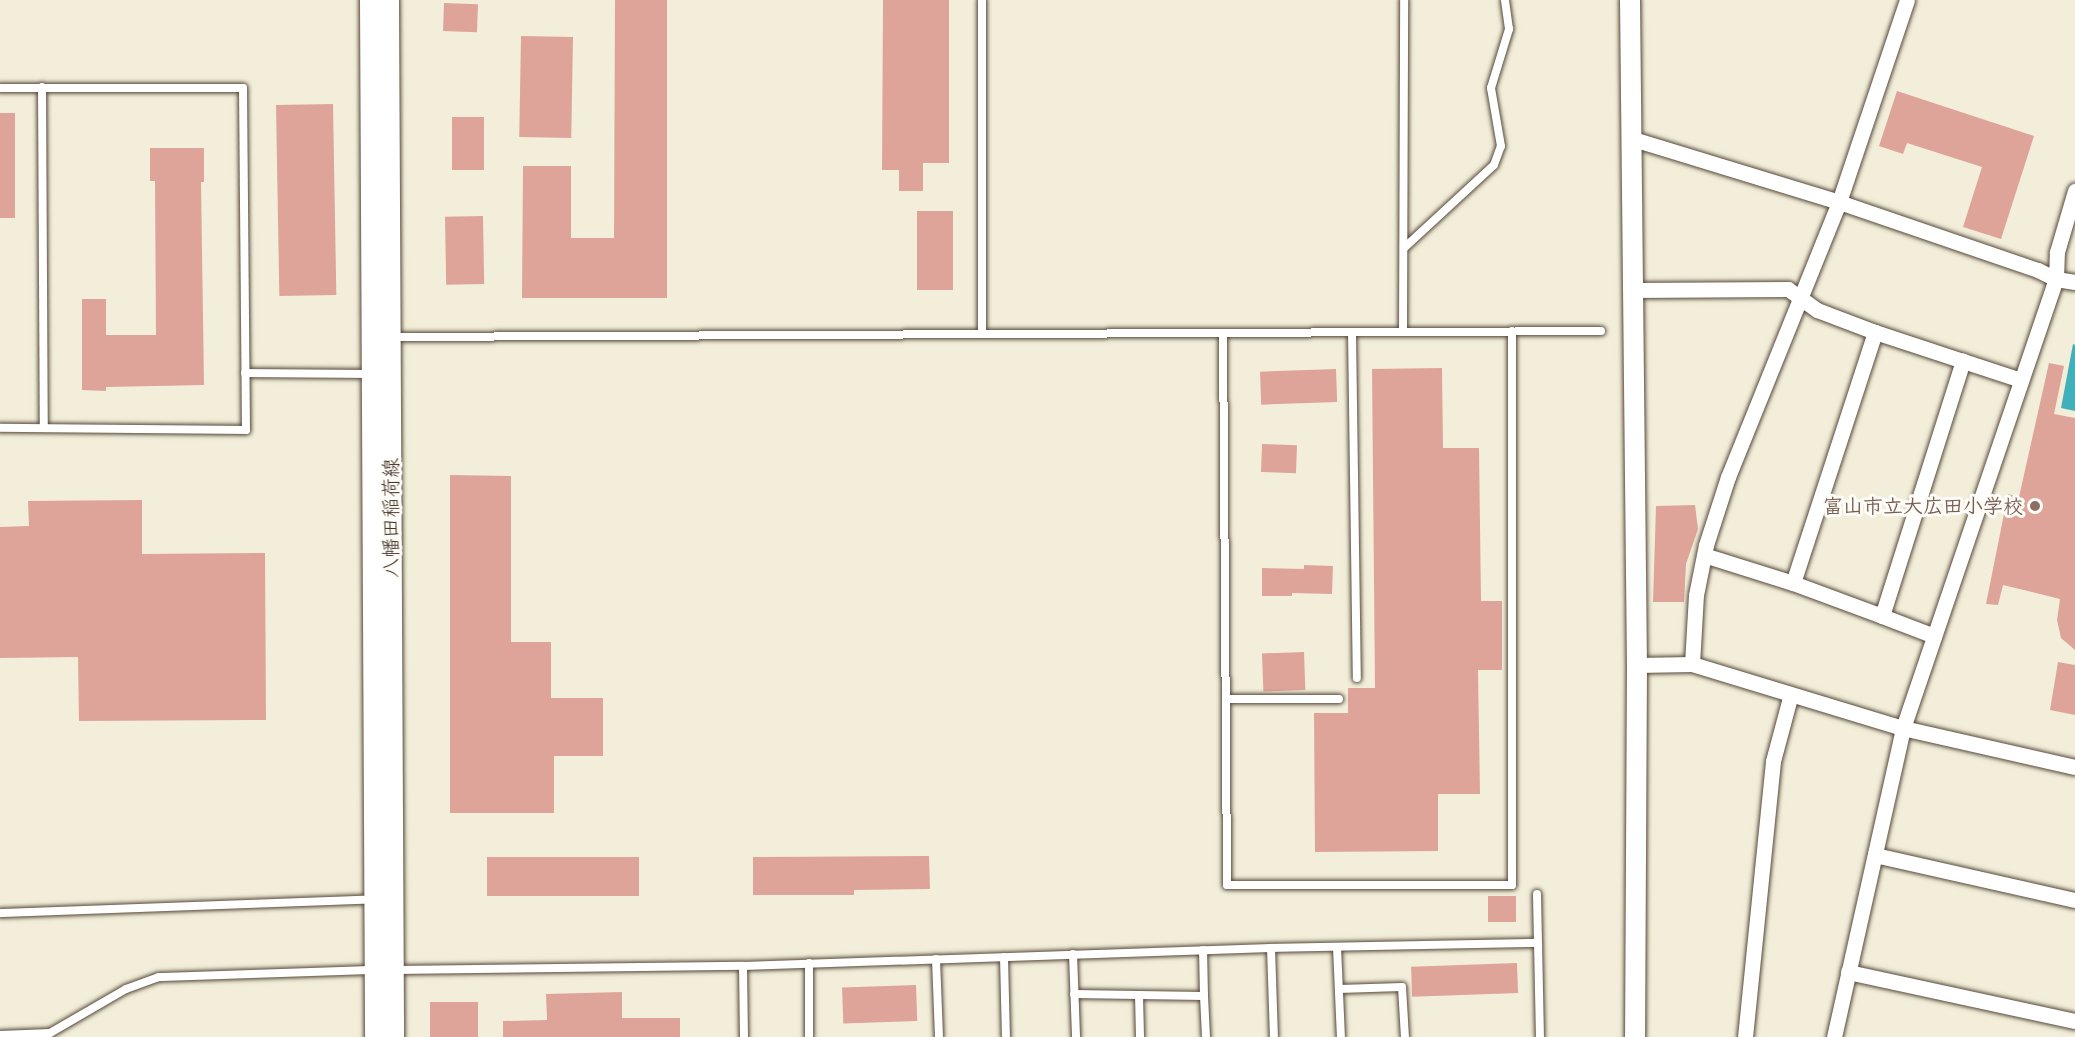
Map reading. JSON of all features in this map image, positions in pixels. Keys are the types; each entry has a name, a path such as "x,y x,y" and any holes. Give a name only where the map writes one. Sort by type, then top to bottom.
{"main road":[{"name":"八幡田稲荷線","path":"371,0 382,374 384,970 376,1037"},
{"name":"八幡田稲荷線","path":"381,337 388,0"},
{"name":"八幡田稲荷線","path":"382,374 376,899 393,1037"}],"street":[{"path":"1630,0 1637,665 1635,1037"},
{"path":"1692,664 1696,595 1704,555 1728,477 1798,298 1839,202 1907,0"},
{"path":"1630,138 1839,202 2038,270 2056,279 2075,282"},
{"path":"1834,1037 1903,728 2056,279 2057,252 2075,191"},
{"path":"1632,290 1788,289 1817,310 1875,332 2021,380"},
{"path":"1793,583 1875,332"},
{"path":"1882,616 1963,361"},
{"path":"1704,555 1793,583 1934,636"},
{"path":"1637,665 1692,664 1903,728 2075,767"},
{"path":"1745,1037 1773,761 1791,694"},
{"path":"1875,855 2075,900"},
{"path":"1848,972 2075,1021"}],"lane":[{"path":"982,0 982,333"},
{"path":"1403,332 1404,0"},
{"path":"1404,248 1494,165 1501,146 1491,88 1509,29 1505,0"},
{"path":"42,87 45,427"},
{"path":"0,88 243,88 246,429 0,428"},
{"path":"1222,333 1227,885 1512,885 1512,331"},
{"path":"381,337 1601,331"},
{"path":"1353,332 1357,678"},
{"path":"245,373 382,374"},
{"path":"1226,699 1339,699"},
{"path":"1537,894 1540,1037"},
{"path":"0,913 376,899"},
{"path":"0,1035 50,1033 126,989 159,977 384,970 743,966 1203,950 1538,942"},
{"path":"1337,947 1341,1037"},
{"path":"1271,948 1274,1037"},
{"path":"1203,950 1206,1037"},
{"path":"1073,954 1076,1037"},
{"path":"1004,957 1006,1037"},
{"path":"936,959 939,1037"},
{"path":"809,963 809,1037"},
{"path":"743,966 744,1037"},
{"path":"1339,989 1402,987 1405,1037"},
{"path":"1074,994 1204,996"},
{"path":"1139,995 1140,1037"}],"water":[{"path":"2073,344 2075,345 2075,411 2061,408"}],"building":[{"path":"615,0 667,0 667,298 522,298 523,166 571,166 571,238 614,238"},
{"path":"883,0 949,0 949,163 923,163 923,191 899,191 899,170 882,170"},
{"path":"444,3 478,4 477,32 443,31"},
{"path":"521,36 573,37 571,138 519,137"},
{"path":"1897,91 2034,136 2001,239 1963,227 1982,167 1907,143 1903,154 1879,146"},
{"path":"333,104 336,295 279,296 276,105"},
{"path":"0,113 15,113 15,218 0,218"},
{"path":"452,117 484,117 484,170 452,170"},
{"path":"150,148 204,148 204,182 201,182 204,385 106,387 106,391 82,390 82,299 106,299 106,335 156,335 155,181 150,181"},
{"path":"917,211 953,211 953,290 917,290"},
{"path":"483,216 484,284 446,285 445,217"},
{"path":"2049,363 2064,366 2054,414 2075,418 2075,650 2061,638 2057,620 2060,599 2003,585 1998,605 1986,604 2008,494 2019,497"},
{"path":"1442,368 1443,448 1479,448 1481,601 1502,601 1502,670 1478,670 1480,794 1438,794 1438,851 1315,852 1314,713 1348,713 1348,688 1375,688 1372,369"},
{"path":"1336,369 1337,402 1261,405 1260,372"},
{"path":"1262,444 1297,445 1296,473 1261,472"},
{"path":"450,475 511,476 511,642 551,642 551,698 603,698 603,756 554,756 554,813 450,813"},
{"path":"142,500 142,554 265,553 266,720 79,721 78,657 0,658 0,527 29,526 28,501"},
{"path":"1695,505 1698,529 1686,564 1684,602 1653,602 1656,506"},
{"path":"1304,565 1333,566 1332,594 1292,593 1292,596 1262,596 1262,568 1304,569"},
{"path":"1304,652 1305,690 1263,691 1262,653"},
{"path":"2058,662 2075,665 2075,715 2050,710"},
{"path":"929,856 930,889 854,890 854,895 753,895 753,857"},
{"path":"487,857 639,857 639,896 487,896"},
{"path":"1488,896 1516,896 1516,922 1488,922"},
{"path":"1517,963 1518,993 1412,997 1411,967"},
{"path":"916,985 917,1021 843,1024 842,988"},
{"path":"622,992 622,1018 680,1018 680,1037 503,1037 503,1021 547,1020 546,994"},
{"path":"430,1002 478,1002 478,1037 430,1037"}],"place":[{"name":"富山市立大広田小学校","path":"2035,506"}]}
